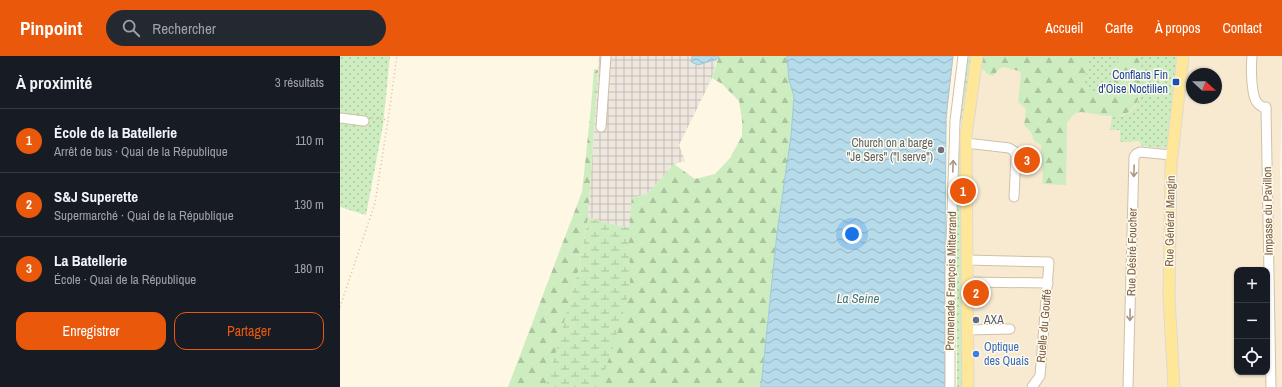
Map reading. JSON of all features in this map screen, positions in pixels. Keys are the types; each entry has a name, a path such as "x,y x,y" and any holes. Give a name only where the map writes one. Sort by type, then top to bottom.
{"main road":[{"path":"968,387 966,129 977,56"},
{"name":"Rue Général Mangin","path":"1174,387 1169,282 1171,155 1183,56"}],"street":[{"path":"601,127 606,56"},
{"name":"Promenade François Mitterrand","path":"950,387 950,275 954,136 963,56"},
{"name":"Impasse du Pavillon","path":"1252,56 1251,69 1255,98 1257,102 1266,108 1271,387"},
{"path":"340,118 364,121"},
{"path":"966,143 1009,148 1014,151 1016,156 1014,197"},
{"name":"Rue Désiré Foucher","path":"1128,387 1134,157 1140,152 1171,155"},
{"name":"Ruelle du Gouffé","path":"967,260 1049,262 1040,376 1032,387"},
{"path":"967,282 1048,283"},
{"path":"968,330 1010,329"}],"path":[{"path":"340,307 375,203 396,56"},
{"path":"364,121 370,118 388,120"}],"shaded area":[{"path":"599,56 692,56 691,59 698,65 717,59 712,78 679,145 685,161 674,164 646,194 633,198 629,228 588,218"},
{"path":"971,56 1282,56 1280,169 1282,387 964,387 960,134"}],"green space":[{"path":"340,56 390,56 383,125 366,215 340,207"},
{"path":"719,56 787,56 789,80 794,96 791,136 777,233 761,387 508,387 582,192 594,69 598,70 588,218 579,268 557,351 629,228 632,198 646,194 651,190 674,164 695,179 715,174 730,158 742,136 742,120 739,101 722,84 712,78"},
{"path":"966,56 971,56 961,122 958,122"},
{"path":"981,56 1092,56 1087,67 1084,87 1093,94 1100,94 1110,90 1116,77 1118,56 1136,56 1140,62 1142,70 1142,85 1139,98 1134,107 1128,113 1112,116 1081,112 1072,116 1067,123 1066,185 1043,184 1041,145 1034,141 1031,132 1024,125 1026,109 1018,102 1021,74 1019,71 1003,67 1000,68 993,76 989,75 980,67"},
{"path":"1092,56 1118,56 1116,77 1110,90 1100,94 1093,94 1084,87 1087,67"},
{"path":"1136,56 1177,56 1167,146 1165,148 1142,146 1139,141 1120,142 1120,130 1110,130 1112,116 1125,115 1132,111 1140,97 1142,79 1139,62"},
{"path":"960,134 964,387 957,387 956,136"},
{"path":"588,218 629,228 630,289 614,344 599,387 546,387 579,268"}],"water":[{"path":"692,56 719,56 717,59 698,65 691,62"},
{"name":"La Seine","path":"787,56 953,56 946,118 945,387 761,387 777,233 791,136 794,96 789,80"}],"place":[{"name":"Conflans Fin d'Oise Noctilien","path":"1176,82"},
{"name":"Church on a barge \"Je Sers\" (\"I serve\")","path":"941,150"},
{"name":"La Batellerie","path":"1027,160"},
{"name":"École de la Batellerie","path":"963,191"},
{"name":"S&J Superette","path":"976,293"},
{"name":"AXA","path":"976,320"},
{"name":"Optique des Quais","path":"976,354"}]}
